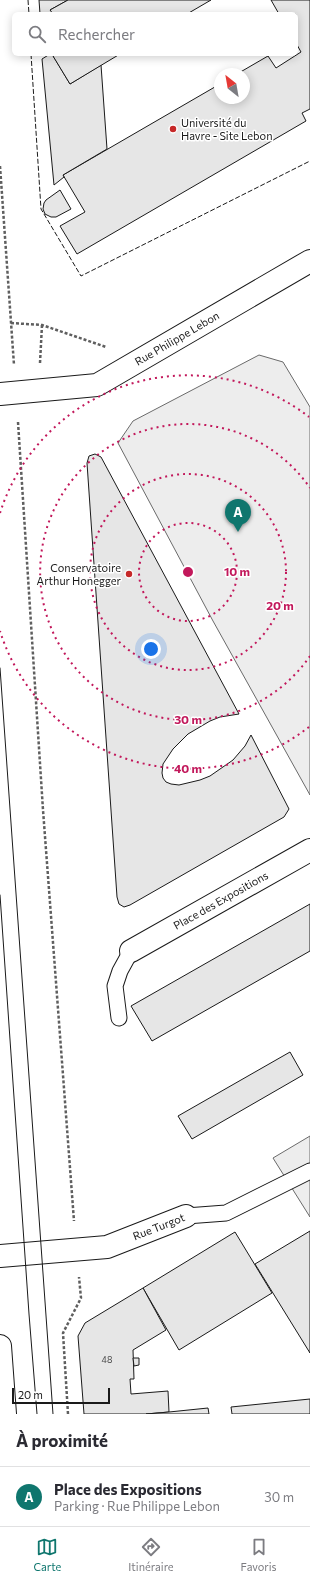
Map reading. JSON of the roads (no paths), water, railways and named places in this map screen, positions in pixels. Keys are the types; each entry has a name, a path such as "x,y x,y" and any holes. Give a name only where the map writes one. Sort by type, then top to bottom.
{"street":[{"name":"Rue Philippe Lebon","path":"8,394 97,385 310,261"},
{"name":"Place des Expositions","path":"131,951 310,850"},
{"name":"Rue Turgot","path":"0,1256 107,1247 186,1216"},
{"path":"0,1346 5,1414"}],"lane":[{"path":"119,1018 115,986 120,971 131,951"},
{"name":"Rue Turgot","path":"186,1216 226,1213 310,1171"}],"tram line":[{"path":"0,668 53,1414"},
{"path":"0,895 37,1414"}],"place":[{"name":"Université du Havre - Site Lebon","path":"173,129"},
{"name":"Place des Expositions","path":"238,532"},
{"name":"Conservatoire Arthur Honegger","path":"129,574"}]}
